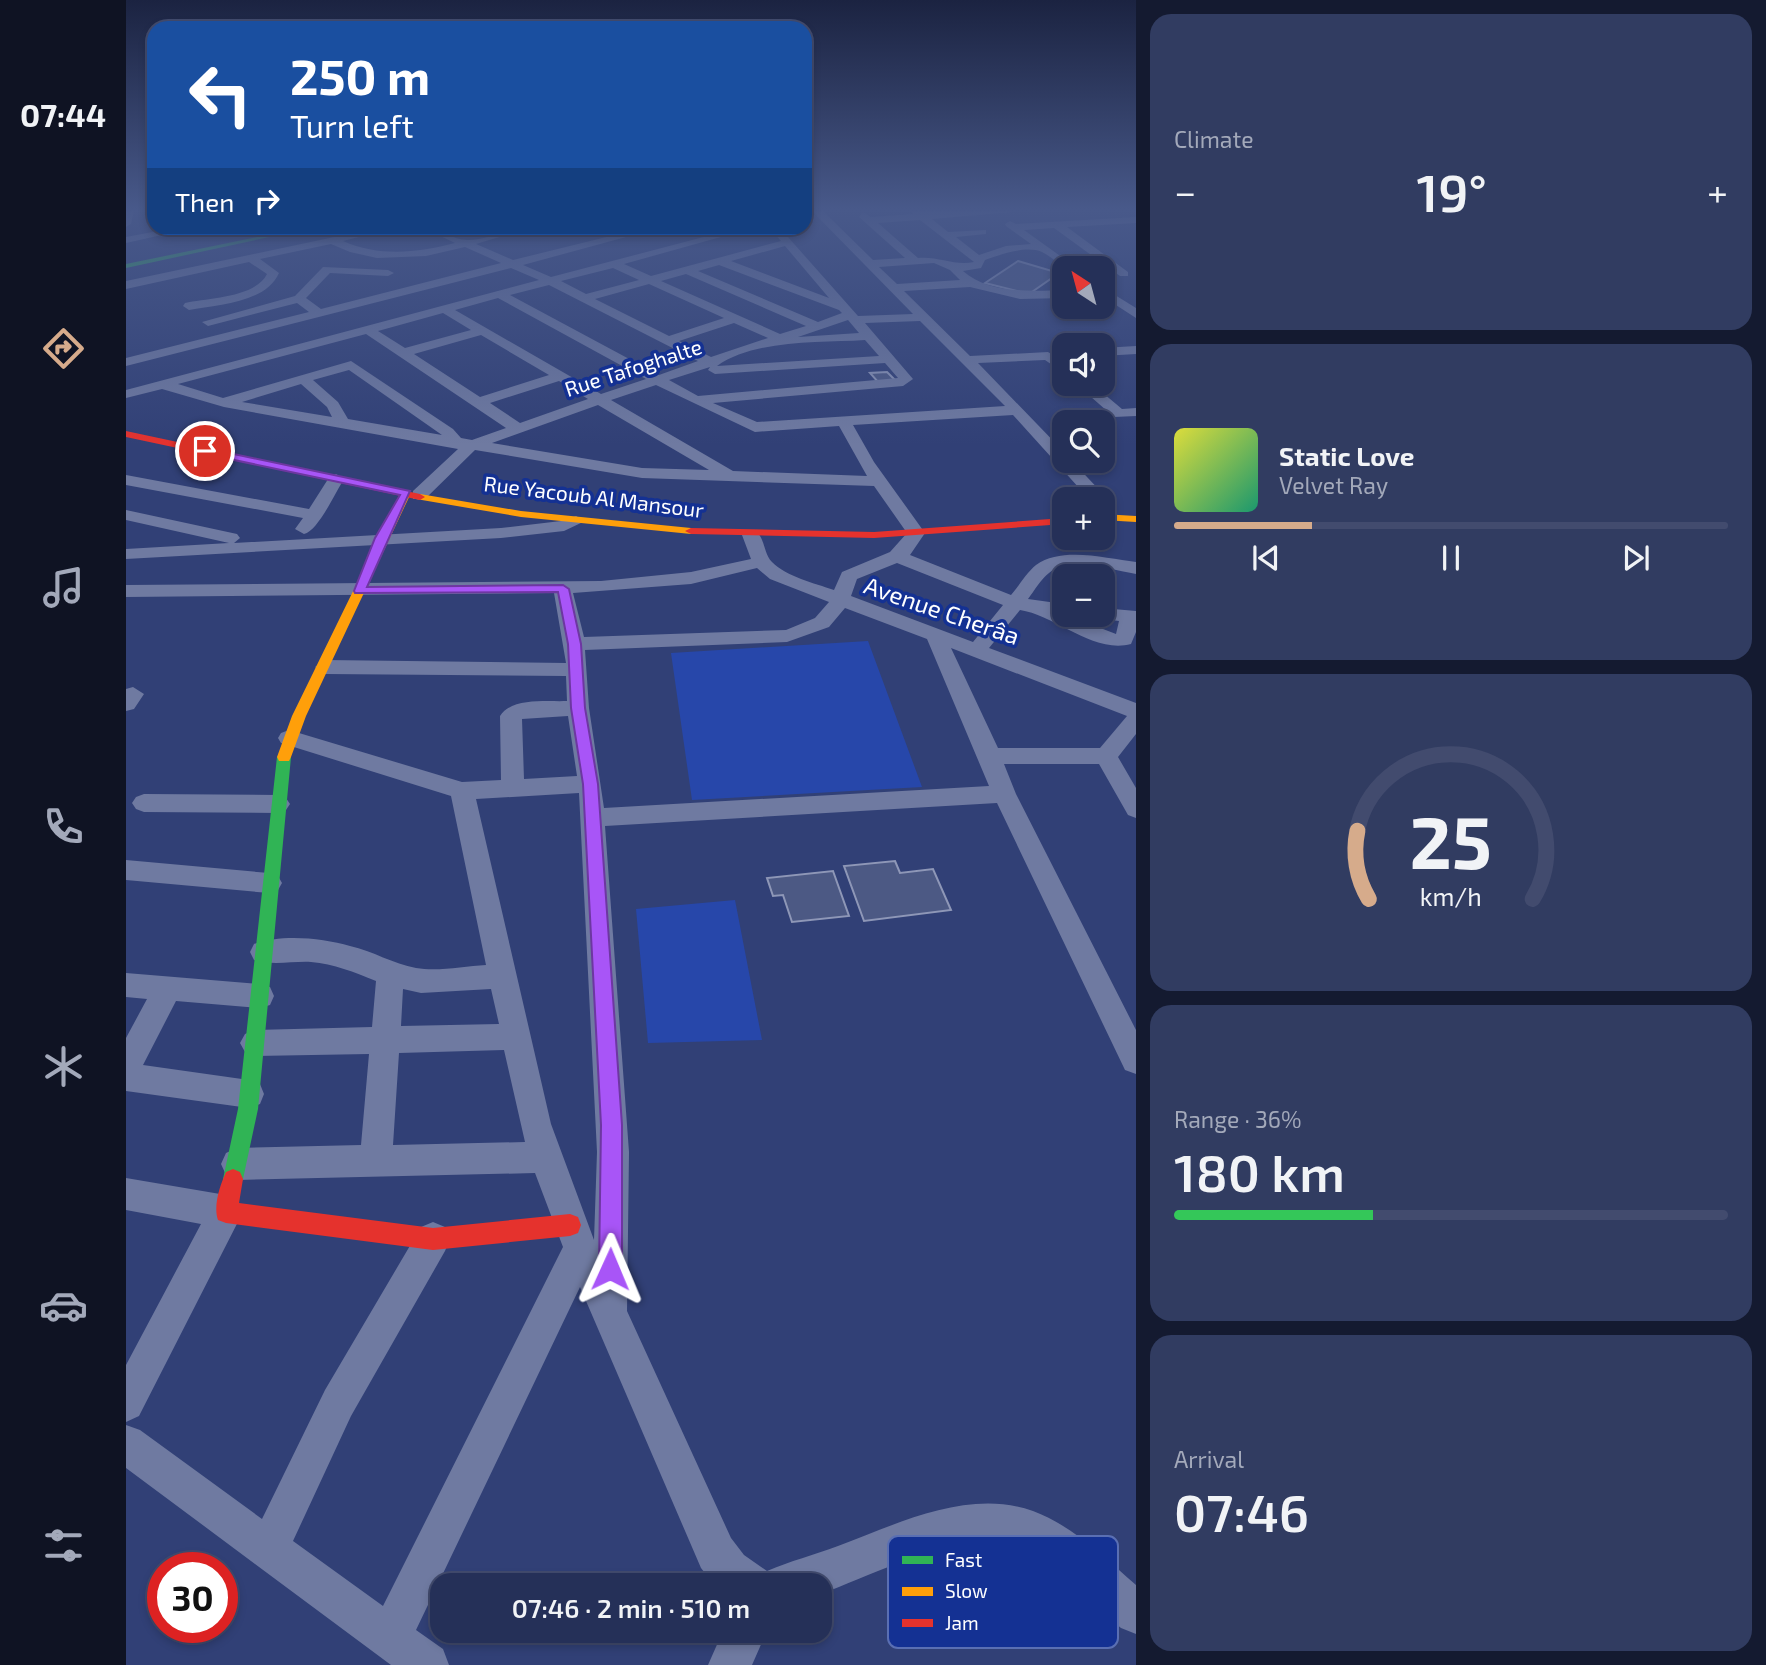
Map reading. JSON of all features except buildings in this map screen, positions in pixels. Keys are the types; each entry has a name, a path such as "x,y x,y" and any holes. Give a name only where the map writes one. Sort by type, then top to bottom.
{"street":[{"path":"167,289 226,337"},
{"path":"181,300 258,289"},
{"path":"208,322 299,299 309,289"},
{"path":"126,362 412,289"},
{"path":"126,394 524,289"},
{"path":"566,289 712,363"},
{"path":"585,298 618,289"},
{"path":"667,289 780,339 795,341 869,336"},
{"path":"730,289 817,326"},
{"path":"787,289 849,314 921,317"},
{"path":"695,400 904,381 906,379 828,289"},
{"path":"895,289 1017,410 1087,487"},
{"path":"994,289 1020,295 1052,295"},
{"path":"352,293 395,321"},
{"path":"501,295 695,400 755,427 845,424 1017,410"},
{"path":"299,299 319,313"},
{"path":"1115,299 1136,314"},
{"path":"445,309 727,474"},
{"name":"Rue Tafoghalte","path":"464,445 712,363 849,314"},
{"path":"669,340 734,319"},
{"path":"366,329 517,428"},
{"path":"404,353 485,330"},
{"path":"1115,351 1136,350"},
{"path":"1048,356 1052,359"},
{"path":"965,360 1052,356"},
{"path":"682,372 889,359"},
{"path":"224,403 341,366 356,367 464,445"},
{"path":"479,402 561,376"},
{"path":"302,378 333,405 343,424"},
{"path":"162,384 224,403 642,473 755,474 878,481"},
{"path":"1098,396 1136,428"},
{"path":"1119,414 1136,412"},
{"path":"325,667 576,657 787,636 817,627 834,616 849,576 900,557 913,543 916,533 866,463 845,424"},
{"name":"Rue Yacoub Al Mansour","path":"126,434 413,494 576,521 751,535 916,533 1052,522"},
{"path":"126,1402 226,1212 249,1094 269,883 289,738 360,591 381,538 413,494 464,445"},
{"path":"755,474 866,463"},
{"path":"294,542 336,479"},
{"path":"129,483 314,515"},
{"path":"1115,514 1136,517"},
{"path":"126,515 261,545"},
{"path":"126,554 294,542 541,530 576,521"},
{"path":"126,591 563,589 691,578 761,562 751,535"},
{"path":"900,557 1014,603 1052,609"},
{"path":"978,649 1042,569 1050,564 1075,561 1136,568"},
{"name":"Avenue Cherâa","path":"761,562 777,575 841,602 978,649 1136,711"},
{"path":"563,589 576,657 578,708 590,784 613,1152 610,1317"},
{"path":"1036,608 1115,641 1124,640 1133,617 1115,615"},
{"path":"934,633 990,756 1004,794 1136,1060"},
{"path":"513,788 511,716 520,711 578,708"},
{"path":"1106,756 1136,719"},
{"path":"289,738 462,791 590,784"},
{"path":"990,756 1106,756"},
{"path":"1106,756 1128,784 1136,810"},
{"path":"462,791 535,1124 546,1157 575,1237 716,1553 734,1573"},
{"path":"592,818 1004,794"},
{"path":"144,803 278,804"},
{"path":"126,870 269,883"},
{"path":"264,952 311,951 350,957 390,975 421,981 504,976"},
{"path":"376,1160 390,975"},
{"path":"126,985 260,996"},
{"path":"126,1067 168,988"},
{"path":"255,1043 517,1037"},
{"path":"126,1077 249,1094"},
{"path":"237,1164 546,1157"},
{"path":"126,1194 226,1212 433,1239 575,1237"},
{"path":"390,1638 575,1237"},
{"path":"268,1550 338,1403 433,1239"},
{"path":"126,1444 427,1665"},
{"path":"928,1536 962,1526 1009,1522 1040,1536"},
{"path":"819,1573 888,1548"},
{"path":"1118,1598 1136,1613"},
{"path":"730,1665 740,1643"}],"shaded area":[{"path":"868,641 922,787 692,800 671,653"},
{"path":"735,900 762,1040 648,1043 636,909"}],"traffic: fast":[{"path":"233,1179 248,1109 284,757"}],"traffic: slow":[{"path":"284,757 299,716 406,493"},
{"path":"420,497 521,514 691,531"},
{"path":"1115,518 1136,519"}],"traffic: jam":[{"path":"126,434 420,497"},
{"path":"691,531 874,535 1052,522"},
{"path":"233,1179 226,1212 433,1239 570,1225"}],"route":[{"path":"205,451 407,493 381,538 360,591 563,589 575,644 578,708 590,784 612,1125 610,1269"}]}
